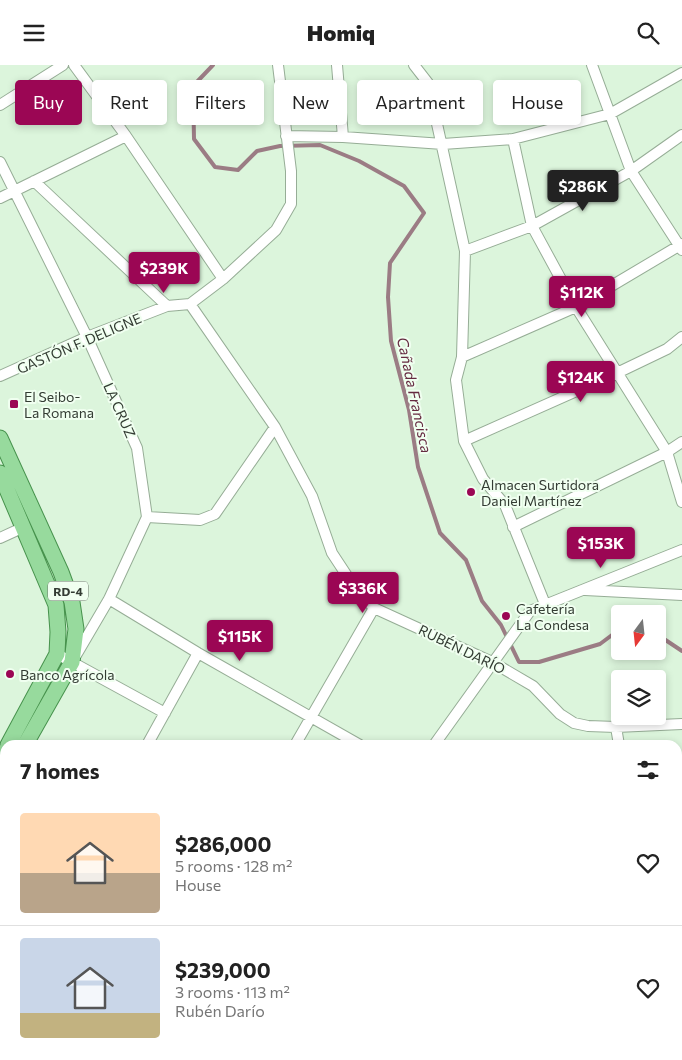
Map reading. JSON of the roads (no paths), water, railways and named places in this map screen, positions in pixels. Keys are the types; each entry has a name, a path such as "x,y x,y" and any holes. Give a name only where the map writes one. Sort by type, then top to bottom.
{"main road":[{"name":"RD-4","path":"0,438 72,601 76,629 72,662 28,740"},
{"name":"RD-4","path":"0,473 56,605 57,654 11,740"}],"street":[{"path":"0,105 63,65"},
{"path":"74,65 126,136 223,279"},
{"path":"190,304 223,279 276,230 292,204 291,171 278,65"},
{"path":"337,65 343,137"},
{"path":"414,65 428,83 443,144 465,251 462,357 456,380 464,441 483,479 504,505 545,604"},
{"path":"462,357 576,307 681,247 631,171 592,65"},
{"path":"286,137 343,137 443,144 513,139 610,114 682,73"},
{"path":"465,251 532,226 631,171 682,135"},
{"path":"0,198 126,136"},
{"path":"513,139 532,226 576,307 666,452 682,501"},
{"name":"LA CRUZ","path":"0,162 87,337 137,448 147,517"},
{"path":"34,181 167,306"},
{"name":"GASTÓN F. DELIGNE","path":"0,376 87,337 167,306 190,304"},
{"name":"RUBÉN DARÍO","path":"190,304 275,427 312,496 332,553 355,588 374,607 492,663 533,686 560,714 574,723 588,726 616,727 682,724"},
{"path":"464,441 618,373 667,349 682,337"},
{"path":"72,662 109,599 147,517 200,519 215,514 275,427"},
{"path":"512,527 666,452 682,441"},
{"path":"0,538 24,527"},
{"path":"438,740 530,611 682,550"},
{"path":"582,590 682,595"},
{"path":"109,599 198,653 351,740"},
{"path":"298,740 374,607"},
{"path":"150,740 198,653"},
{"path":"57,654 164,713"},
{"path":"616,727 618,740"}],"waterway":[{"name":"Cañada Francisca","path":"213,65 193,86 194,139 215,167 238,170 257,151 280,146 320,145 359,161 404,186 424,213 390,263 388,297 391,341 409,410 418,467 440,533 466,560 482,601 501,625 519,662 539,662 600,644 611,636"},
{"name":"Cañada Francisca","path":"666,640 682,651"}],"place":[{"name":"El Seibo- La Romana","path":"14,404"},
{"name":"Almacen Surtidora Daniel Martínez","path":"471,492"},
{"name":"Cafetería La Condesa","path":"506,616"},
{"name":"Banco Agrícola","path":"10,674"}]}
